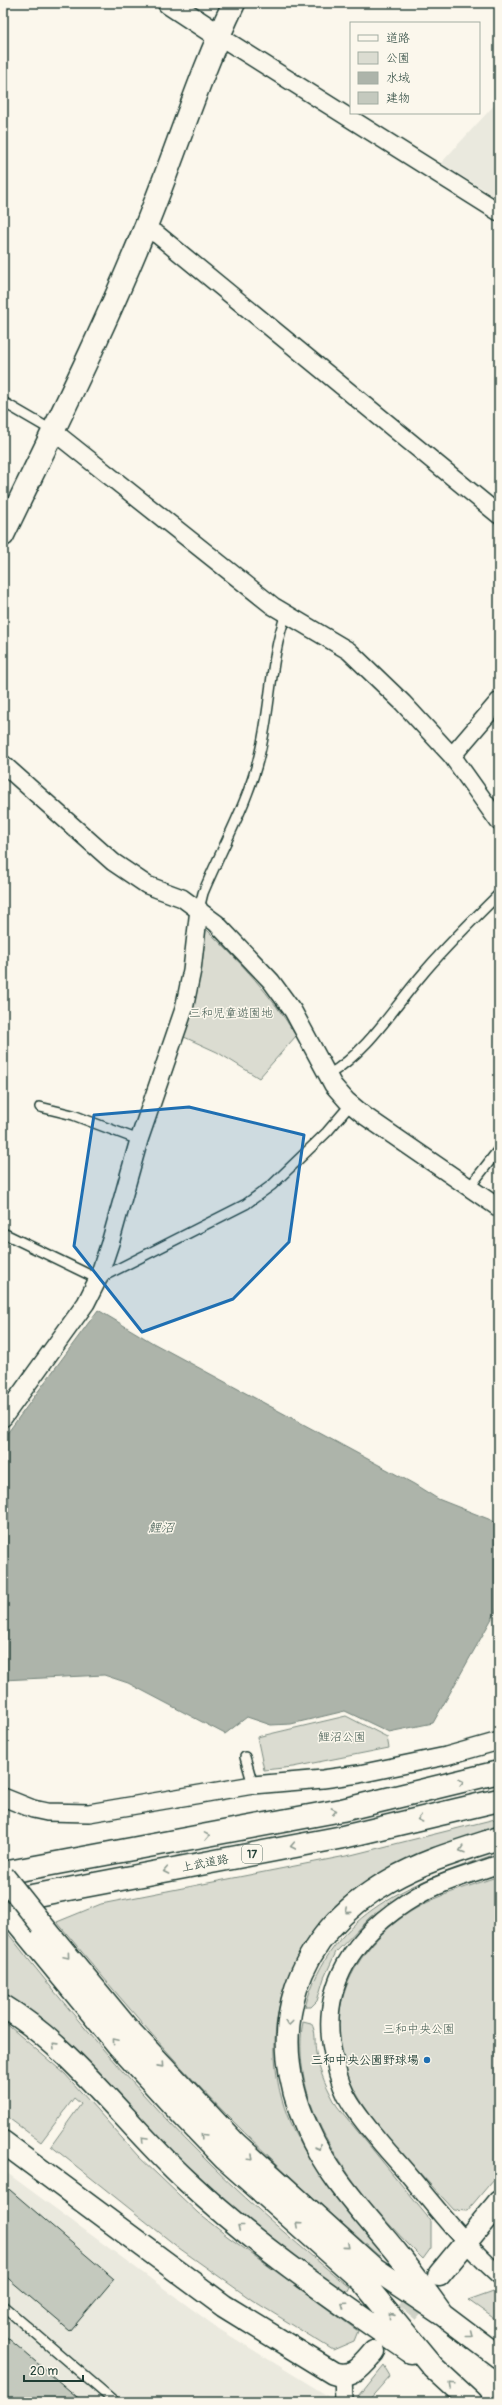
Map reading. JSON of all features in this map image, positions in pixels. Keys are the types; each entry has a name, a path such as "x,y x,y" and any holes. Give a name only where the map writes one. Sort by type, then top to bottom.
{"main road":[{"path":"169,3 219,36"},
{"path":"3,535 97,340 145,228 219,36 234,3"},
{"name":"17","path":"3,1873 342,1810 499,1772"},
{"name":"上武道路","path":"3,1902 343,1836 499,1800"},
{"path":"442,2314 343,2186 308,2131 290,2079 287,2056 287,2034 293,1996 310,1957 321,1939 347,1912 387,1882 403,1873 434,1860 499,1838"},
{"path":"3,1862 105,1854"},
{"path":"3,1876 32,1928 118,2045 172,2104 226,2159 363,2282 433,2367 471,2402"},
{"path":"3,1905 32,1928 235,2143 372,2267 442,2314 499,2357"},
{"path":"3,2006 46,2037 158,2154 221,2212 295,2272 433,2367"},
{"path":"3,2142 224,2306 333,2373 343,2376 357,2371 374,2352"},
{"path":"439,2275 499,2202"}],"street":[{"path":"219,36 499,212"},
{"path":"145,228 158,235 499,514"},
{"path":"53,431 286,614 350,651 407,707 452,756 499,822"},
{"path":"452,756 499,701"},
{"path":"3,764 119,867 147,885 182,898 199,909 248,955 272,981 293,1011 328,1075 351,1104 499,1208"},
{"path":"3,1418 86,1303 98,1279 111,1240 139,1140 184,1009 192,970 199,909"},
{"path":"3,1797 33,1810 89,1813 253,1785 323,1780 359,1774 446,1756 499,1740"},
{"path":"499,1864 419,1895 374,1927 353,1951 345,1965 337,1981 329,2015 330,2046 343,2088 351,2104 465,2242 499,2275"},
{"path":"343,2376 344,2402"}],"lane":[{"path":"3,402 53,431"},
{"path":"199,909 203,893 244,800 256,768 278,642 286,614"},
{"path":"328,1075 343,1066 360,1050 420,976 499,894"},
{"path":"3,1233 98,1279 246,1204 277,1180 327,1132 351,1104"},
{"path":"40,1107 73,1115 139,1140"},
{"path":"469,1188 499,1149"},
{"path":"245,1757 253,1785"},
{"path":"3,2306 116,2402"}],"highlighted area":[{"path":"189,1107 304,1135 289,1242 233,1299 142,1332 74,1246 94,1115"}],"shaded area":[{"path":"499,100 499,199 441,163"},
{"path":"3,2170 219,2329 328,2396 328,2402 3,2402"},
{"path":"499,2237 499,2265 495,2262 494,2243"}],"green space":[{"name":"三和児童遊園地","path":"206,929 266,993 287,1021 296,1036 259,1078 217,1052 182,1036 202,932"},
{"name":"鯉沼公園","path":"346,1716 387,1737 389,1748 293,1767 264,1770 257,1737"},
{"path":"499,1818 499,1829 424,1854 388,1870 354,1890 328,1912 308,1938 292,1968 281,1999 275,2032 276,2066 282,2099 294,2131 303,2148 324,2179 383,2252 379,2256 282,2169 204,2091 140,2020 57,1922 101,1904 351,1855"},
{"path":"499,1853 499,1857 406,1893 370,1917 336,1952 324,1978 317,2001 311,2007 305,2007 318,1974 335,1946 356,1923 380,1904 407,1889 436,1876"},
{"name":"三和中央公園野球場","path":"499,1876 499,2173 467,2211 454,2210 387,2137 354,2089 343,2063 338,2037 340,2011 346,1987 358,1964 373,1943 392,1925 415,1909 435,1899"},
{"path":"3,1931 7,1932 80,2023 131,2082 212,2166 246,2198 297,2244 350,2288 346,2295 259,2233 139,2120 40,2019 3,1993"},
{"path":"3,2021 65,2074 138,2156 198,2213 227,2236 358,2331 354,2341 333,2350 252,2300 179,2248 51,2146 81,2104 74,2098 41,2142 3,2114"},
{"path":"303,2021 311,2023 313,2026 319,2067 337,2106 431,2221 431,2248 423,2259 376,2209 354,2182 334,2152 318,2121 306,2089 301,2055"},
{"path":"499,2289 499,2322 468,2300"},
{"path":"384,2366 390,2376 367,2402 355,2402"}],"water":[{"name":"鯉沼","path":"98,1310 153,1343 414,1484 438,1499 491,1520 499,1525 499,1606 433,1723 389,1732 345,1711 291,1724 271,1725 247,1717 225,1734 128,1683 104,1675 3,1680 3,1439"}],"building":[{"path":"3,2184 114,2279 70,2331 3,2274"},
{"path":"3,2334 83,2402 3,2402"}],"tunnel":[{"path":"386,2338 430,2285"}],"place":[{"name":"三和中央公園野球場","path":"427,2060"}],"park label":[{"name":"三和中央公園","path":"419,2029"}]}
